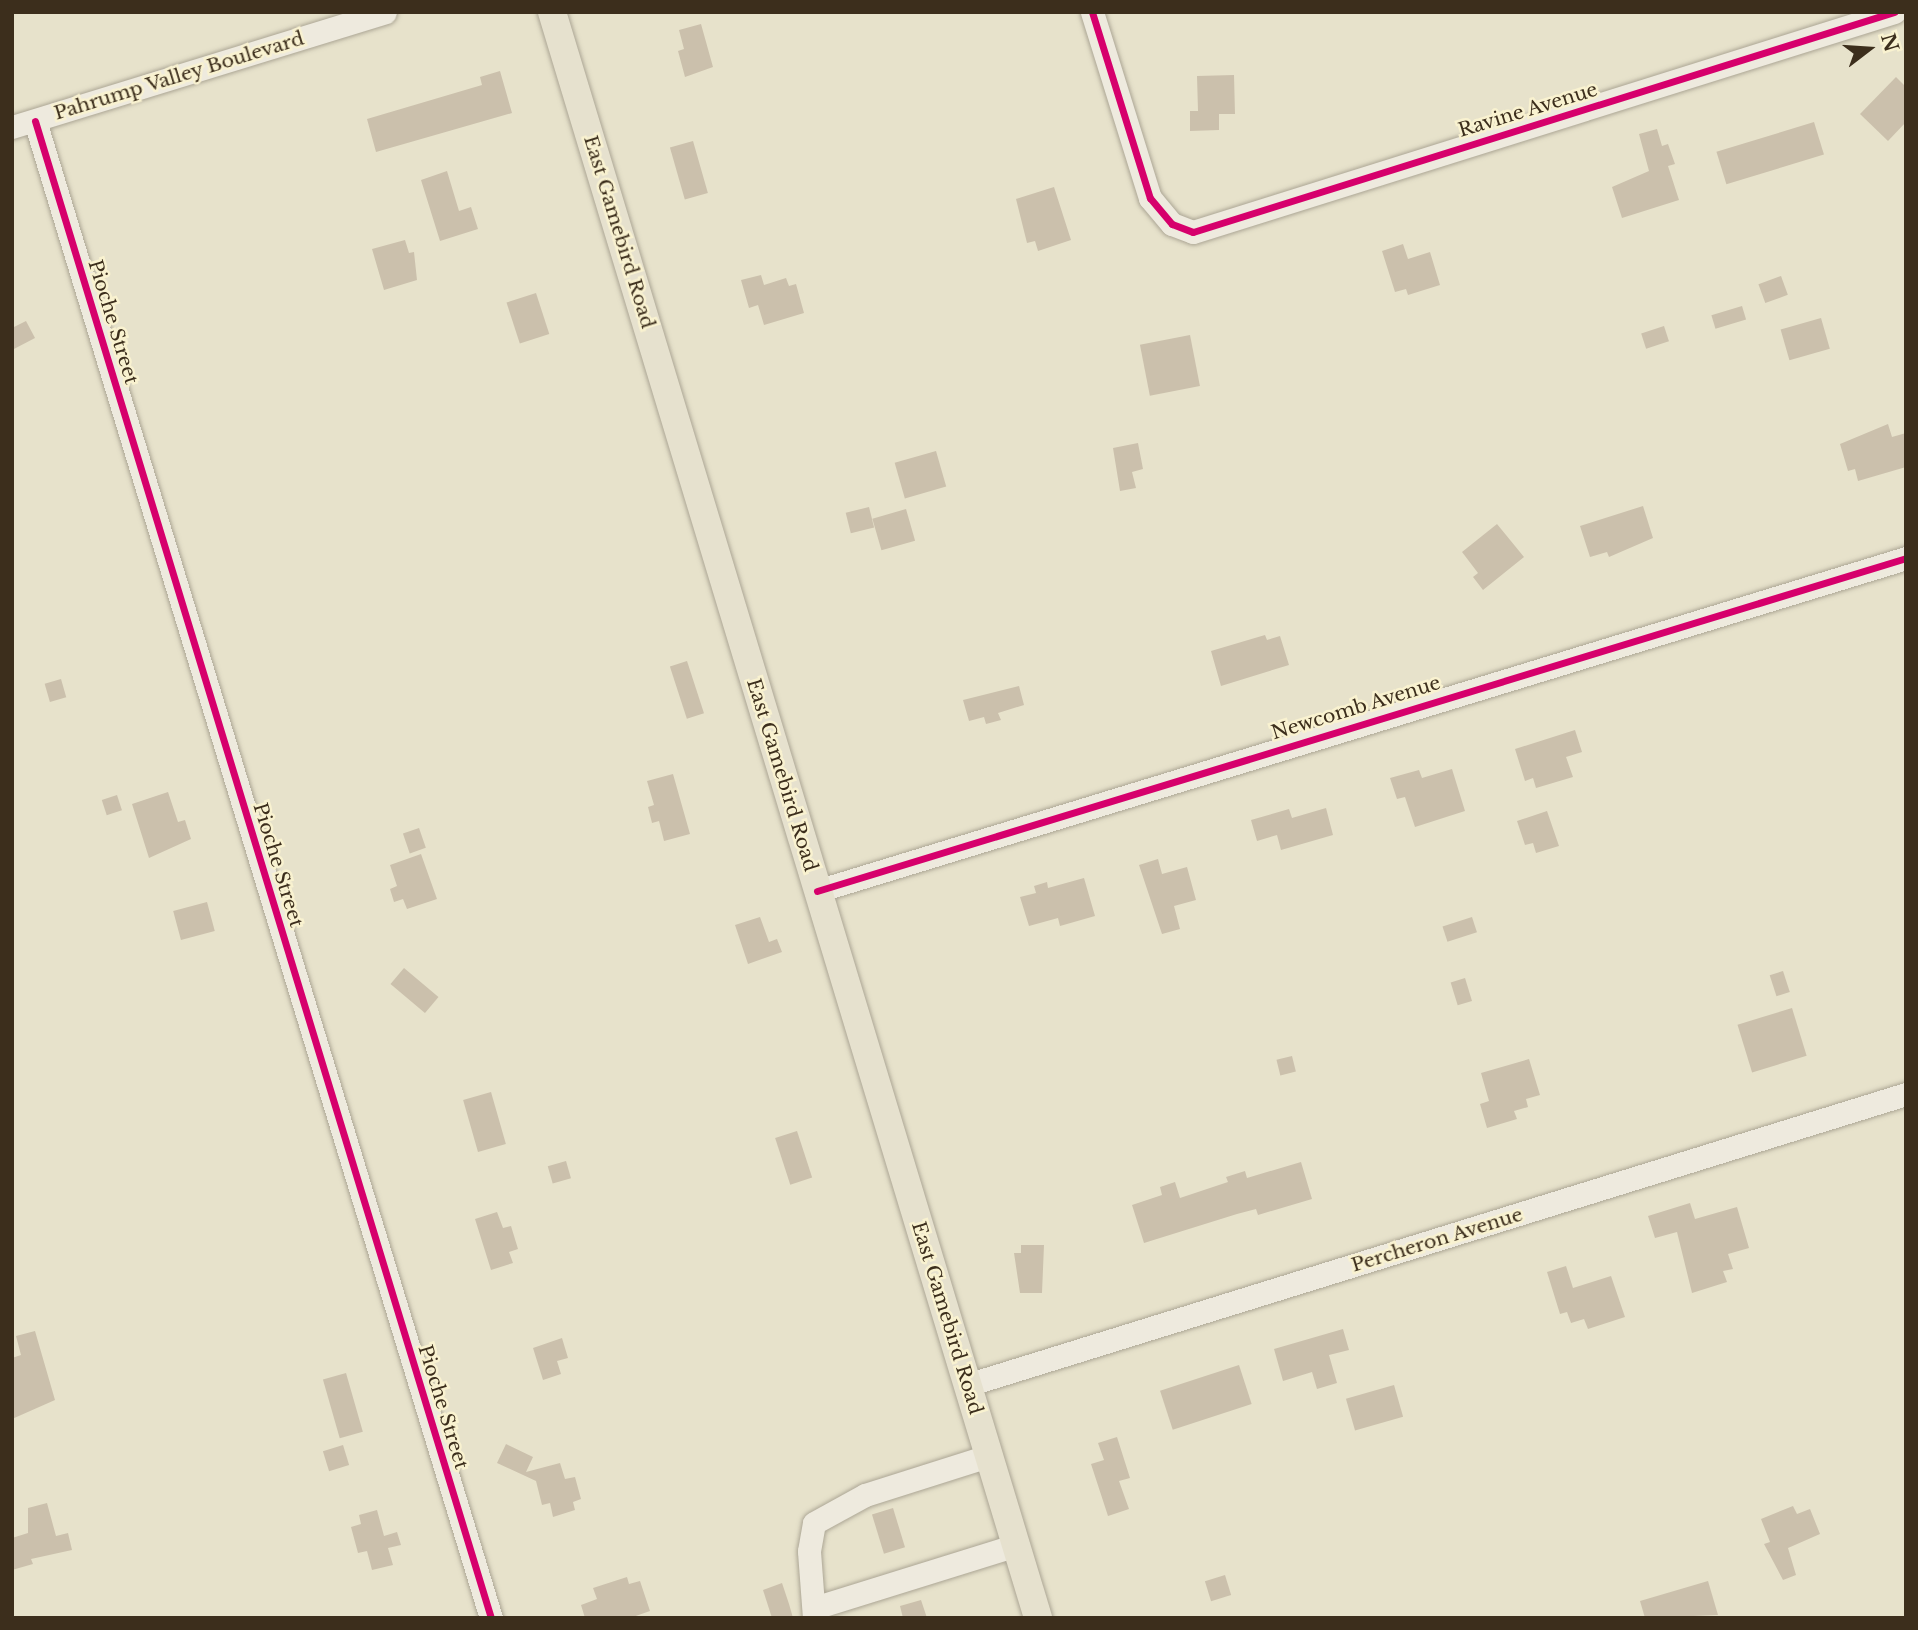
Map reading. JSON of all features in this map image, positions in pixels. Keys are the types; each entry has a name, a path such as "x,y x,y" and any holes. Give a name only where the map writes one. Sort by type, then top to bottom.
{"main road":[{"name":"East Gamebird Road","path":"552,12 1038,1618"}],"street":[{"name":"Pahrump Valley Boulevard","path":"12,127 385,12"},
{"name":"Ravine Avenue","path":"1092,12 1150,198 1172,225 1193,232 1217,227 1894,12"},
{"name":"Pioche Street","path":"35,121 491,1618"},
{"name":"Newcomb Avenue","path":"817,891 1906,558"},
{"name":"Percheron Avenue","path":"967,1385 1906,1094"},
{"path":"988,1456 864,1495 814,1523 810,1551 814,1613 1016,1545"}],"building":[{"path":"701,24 713,67 685,77 678,51 684,49 679,30"},
{"path":"500,71 512,113 376,152 367,119 482,85 480,77"},
{"path":"1234,75 1235,114 1219,114 1219,130 1190,131 1190,111 1198,111 1197,76"},
{"path":"1896,77 1906,87 1906,122 1888,141 1860,114"},
{"path":"1814,122 1824,155 1726,184 1716,152"},
{"path":"1657,129 1662,146 1668,144 1675,164 1668,166 1679,200 1622,218 1612,187 1649,171 1639,134"},
{"path":"693,141 708,193 685,200 670,148"},
{"path":"447,171 459,211 471,207 478,229 440,241 421,180"},
{"path":"1054,187 1071,240 1038,251 1035,241 1027,243 1016,199"},
{"path":"405,240 409,253 414,252 417,280 384,290 372,249"},
{"path":"1403,244 1408,259 1430,252 1440,285 1408,295 1406,289 1395,292 1382,251"},
{"path":"761,275 764,285 786,278 789,286 796,284 804,313 764,325 758,305 749,308 741,280"},
{"path":"1781,276 1788,295 1765,303 1758,284"},
{"path":"536,293 549,334 520,343 507,303"},
{"path":"1742,306 1746,319 1715,329 1711,315"},
{"path":"1821,318 1830,349 1789,360 1781,330"},
{"path":"26,321 35,338 12,350 12,328"},
{"path":"1664,326 1669,341 1646,349 1641,333"},
{"path":"1190,335 1200,386 1150,396 1140,345"},
{"path":"1888,424 1892,437 1906,433 1906,467 1858,481 1855,469 1848,471 1840,444"},
{"path":"1138,443 1143,469 1132,472 1136,488 1120,491 1113,448"},
{"path":"936,451 946,487 905,498 895,463"},
{"path":"1643,506 1653,538 1609,557 1607,552 1590,557 1580,526"},
{"path":"869,507 874,527 851,533 846,513"},
{"path":"906,509 915,541 881,550 872,519"},
{"path":"1497,524 1524,557 1483,590 1473,577 1478,573 1462,552"},
{"path":"1265,635 1267,640 1280,636 1289,665 1221,686 1211,651"},
{"path":"687,661 704,713 687,719 670,667"},
{"path":"61,679 66,697 50,702 45,684"},
{"path":"1019,686 1024,705 998,713 1001,720 986,724 984,717 969,721 963,700"},
{"path":"1575,730 1582,752 1566,757 1573,777 1536,788 1533,778 1525,781 1515,749"},
{"path":"1452,769 1465,811 1415,827 1405,797 1397,799 1390,778 1419,770 1422,778"},
{"path":"673,774 690,834 664,841 659,821 652,823 648,807 654,805 647,781"},
{"path":"168,792 178,822 185,820 191,839 149,858 132,804"},
{"path":"117,795 122,810 107,815 102,800"},
{"path":"1326,808 1333,835 1281,850 1277,835 1257,841 1251,820 1289,809 1292,818"},
{"path":"1547,811 1559,846 1536,853 1533,843 1525,845 1517,821"},
{"path":"419,828 426,848 410,853 403,834"},
{"path":"421,854 437,899 407,909 403,899 394,902 390,889 397,886 390,865"},
{"path":"1158,859 1162,874 1187,867 1196,900 1174,906 1180,929 1162,934 1139,865"},
{"path":"1084,878 1095,916 1060,926 1058,918 1029,926 1020,897 1036,893 1034,886 1047,882 1048,888"},
{"path":"207,902 215,931 181,940 173,911"},
{"path":"760,917 769,942 777,939 782,952 748,964 735,925"},
{"path":"1472,917 1477,932 1447,942 1443,927"},
{"path":"404,968 438,997 425,1013 391,984"},
{"path":"1783,971 1790,992 1776,996 1770,975"},
{"path":"1465,978 1472,1001 1458,1005 1451,982"},
{"path":"1792,1008 1807,1056 1752,1072 1737,1025"},
{"path":"1292,1056 1296,1072 1280,1075 1276,1060"},
{"path":"1529,1059 1540,1095 1526,1099 1528,1107 1514,1111 1517,1119 1487,1128 1480,1104 1489,1101 1481,1073"},
{"path":"491,1092 506,1144 478,1152 463,1100"},
{"path":"797,1131 812,1178 790,1185 775,1138"},
{"path":"566,1161 571,1178 553,1184 548,1166"},
{"path":"1301,1162 1312,1199 1258,1215 1256,1209 1144,1243 1132,1205 1162,1195 1160,1187 1175,1182 1180,1198 1228,1182 1226,1177 1245,1171 1247,1178"},
{"path":"1690,1203 1695,1219 1737,1207 1749,1248 1728,1254 1733,1269 1723,1271 1727,1282 1692,1293 1677,1232 1655,1238 1648,1216"},
{"path":"497,1212 503,1228 511,1226 518,1249 509,1252 513,1263 491,1270 475,1219"},
{"path":"1021,1245 1044,1245 1042,1293 1020,1293 1014,1253 1021,1253"},
{"path":"1566,1266 1573,1288 1611,1276 1625,1317 1588,1329 1584,1319 1571,1323 1567,1312 1560,1314 1547,1272"},
{"path":"1343,1329 1349,1350 1329,1355 1337,1383 1317,1389 1312,1372 1283,1381 1274,1349"},
{"path":"35,1331 55,1400 12,1419 12,1358 21,1355 16,1336"},
{"path":"562,1338 568,1358 557,1361 561,1374 543,1380 533,1348"},
{"path":"1239,1365 1252,1404 1173,1430 1160,1391"},
{"path":"346,1373 363,1432 340,1438 323,1380"},
{"path":"1394,1385 1403,1417 1355,1431 1346,1399"},
{"path":"1117,1437 1130,1478 1119,1481 1129,1509 1108,1516 1091,1464 1104,1460 1098,1443"},
{"path":"506,1444 533,1457 526,1472 560,1463 565,1479 575,1477 581,1499 573,1502 575,1510 553,1517 550,1503 542,1505 536,1481 497,1463"},
{"path":"343,1445 349,1465 329,1471 323,1451"},
{"path":"47,1503 56,1536 68,1533 72,1550 31,1559 33,1564 12,1570 12,1538 28,1533 28,1508"},
{"path":"1793,1506 1797,1514 1810,1509 1820,1534 1788,1548 1796,1575 1783,1580 1764,1544 1770,1542 1761,1519"},
{"path":"893,1508 905,1547 884,1554 872,1514"},
{"path":"377,1510 384,1536 397,1532 401,1545 388,1548 393,1565 372,1570 367,1551 358,1553 351,1527 361,1524 359,1515"},
{"path":"1225,1575 1231,1595 1211,1601 1205,1581"},
{"path":"627,1577 629,1584 640,1581 650,1611 630,1618 585,1618 581,1605 597,1599 593,1588"},
{"path":"1708,1581 1718,1615 1645,1618 1640,1601"},
{"path":"782,1583 793,1618 772,1618 763,1590"},
{"path":"921,1600 927,1618 903,1618 900,1606"}],"cycle path":[{"path":"1092,12 1150,198 1172,224 1193,232 1894,12"},
{"path":"35,121 491,1618"},
{"path":"817,891 1906,558"}]}
